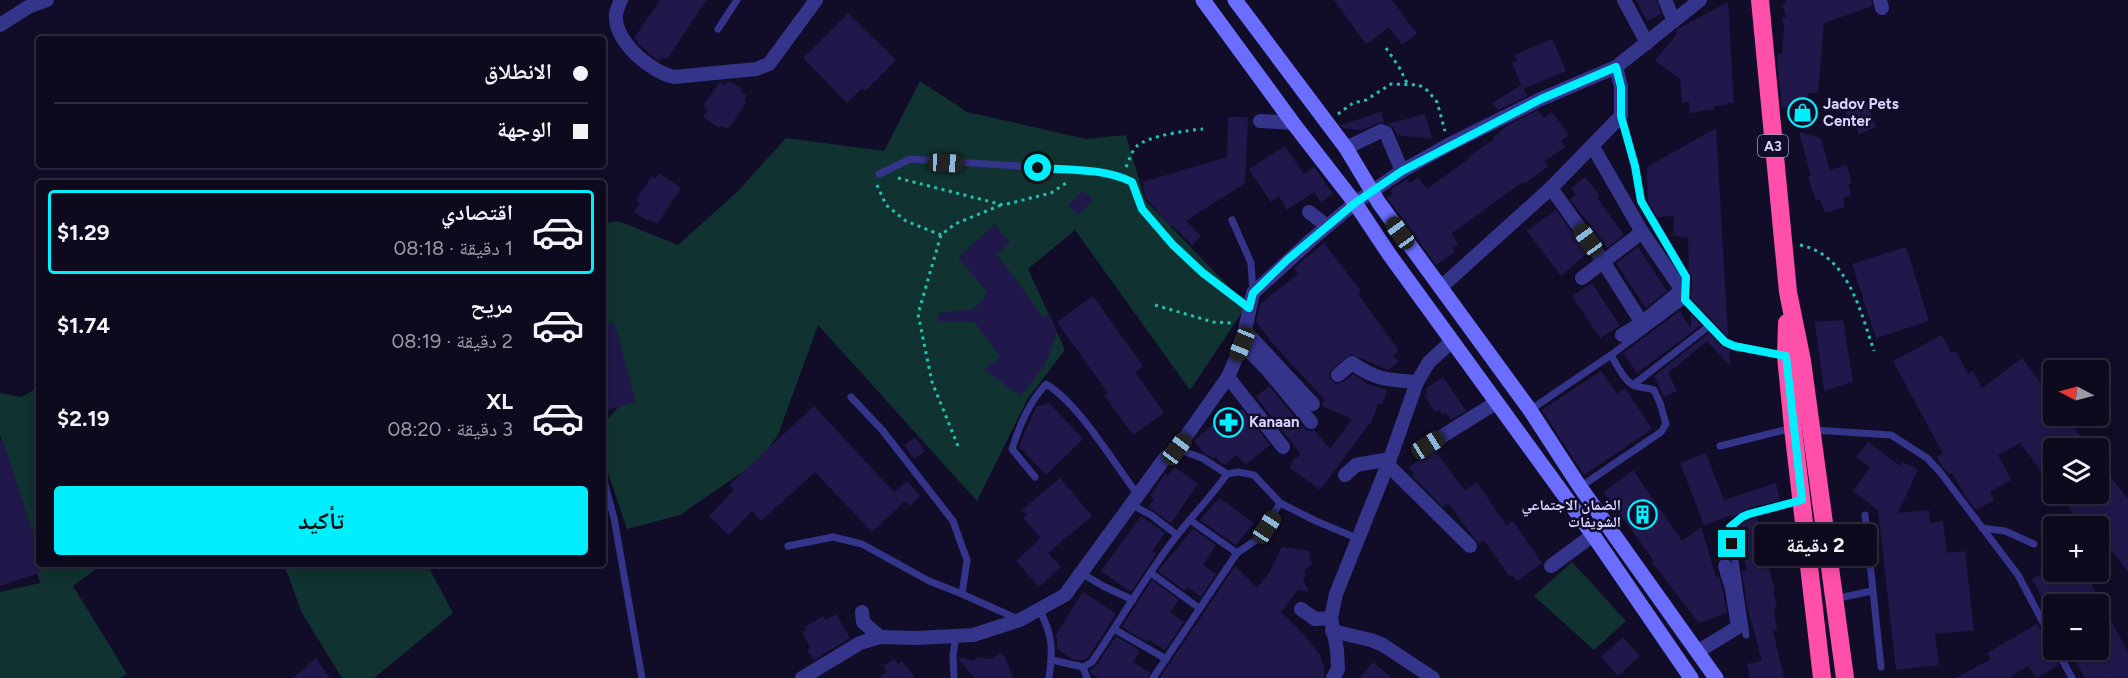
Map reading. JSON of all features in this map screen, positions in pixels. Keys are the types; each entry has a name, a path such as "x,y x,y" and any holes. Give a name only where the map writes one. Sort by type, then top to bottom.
{"highway":[{"name":"A3","path":"1760,0 1794,358 1793,428 1822,678"},
{"name":"A3","path":"1794,358 1812,430 1845,678"}],"street":[{"path":"0,25 28,7 47,0"},
{"path":"621,0 616,15 621,32 630,49 662,75 674,77 756,69 769,64 816,0"},
{"path":"1203,0 1355,203 1389,254 1593,534 1691,678"},
{"path":"1235,0 1346,148 1371,192 1530,411 1580,486 1716,678"},
{"path":"1624,0 1647,43"},
{"path":"1665,0 1674,21"},
{"path":"802,678 860,643 880,637 974,634 1020,620 1065,595 1165,458 1177,449 1228,377 1244,333 1253,293 1355,203 1402,171 1450,144 1541,99 1616,67 1700,0"},
{"path":"1440,288 1551,188 1621,116 1621,87 1616,67"},
{"path":"1260,121 1293,123"},
{"path":"1346,148 1381,131 1386,133 1402,171"},
{"path":"1593,147 1642,232 1682,290 1622,335"},
{"path":"1551,188 1642,322"},
{"path":"1309,212 1327,226"},
{"path":"1581,279 1642,232"},
{"path":"1244,333 1313,404"},
{"path":"1244,333 1266,368 1311,422"},
{"path":"1333,678 1338,669 1337,650 1331,624 1336,594 1389,462 1417,382 1429,362 1452,341"},
{"path":"1338,375 1352,363 1383,380 1417,382"},
{"path":"1228,377 1283,447"},
{"path":"1428,445 1497,402"},
{"path":"1346,476 1356,465 1389,462"},
{"path":"1389,462 1470,546"},
{"path":"1551,566 1593,534"},
{"path":"1697,652 1738,627 1732,589 1725,566"},
{"path":"1301,609 1315,619 1383,645 1418,674 1433,678"},
{"path":"862,612 863,622 880,637"}],"lane":[{"path":"718,29 737,0"},
{"path":"1621,116 1635,166 1641,201 1686,277 1685,300 1725,342 1734,346 1794,358"},
{"path":"879,174 910,159 1085,171 1120,176 1132,182 1142,209 1173,245 1203,273 1249,308"},
{"path":"1232,220 1251,263 1253,293"},
{"path":"1530,411 1685,300"},
{"path":"1633,385 1709,326"},
{"path":"1580,486 1661,432 1666,424 1654,390 1628,382 1611,355"},
{"path":"1035,477 1012,449 1019,426 1032,400 1047,384 1060,392 1099,441 1135,500 1177,535"},
{"path":"852,397 883,431 953,521 967,560 962,594"},
{"path":"1720,446 1793,428"},
{"path":"1812,430 1892,435 1927,458 2018,575 2043,622"},
{"path":"1177,449 1202,459 1227,474"},
{"path":"1052,660 1083,667 1092,662 1177,535 1227,474 1238,472 1254,475 1280,503 1316,521 1359,538"},
{"path":"606,489 614,518 642,678"},
{"path":"1746,635 1730,527 1749,514 1802,500"},
{"path":"1153,678 1237,554 1259,538 1280,503"},
{"path":"1865,515 1881,667"},
{"path":"1190,520 1237,554"},
{"path":"1982,528 2005,531 2034,544"},
{"path":"788,546 833,537 862,544 929,581 1020,620"},
{"path":"1081,573 1133,600"},
{"path":"1151,573 1199,608"},
{"path":"1834,599 1872,591"},
{"path":"1039,609 1049,628 1052,660 1049,678"},
{"path":"1114,629 1166,659"},
{"path":"954,678 953,655 956,636"},
{"path":"2062,660 2072,678"},
{"path":"1083,667 1087,678"}],"path":[{"path":"1386,48 1408,85"},
{"path":"1327,122 1353,103 1366,100 1391,84 1419,86 1428,91 1437,102 1450,144"},
{"path":"1120,176 1138,145 1187,130 1203,129"},
{"path":"958,446 932,382 918,314 941,235 955,224 1003,205 1051,193 1085,171"},
{"path":"941,235 906,221 886,205 877,185 879,174 931,185 1003,205"},
{"path":"1783,241 1811,247 1835,262 1858,304 1874,351"},
{"path":"1155,305 1244,333"}],"green space":[{"path":"920,81 967,112 1086,139 1126,135 1145,200 1240,298 1244,309 1190,390 1075,230 1028,269 1065,350 1028,398 977,501 818,325 778,435 760,460 680,515 627,529 606,467 606,421 629,395 606,353 606,223 618,221 678,245 737,192 786,138 884,151"},
{"path":"36,389 36,567 99,567 73,586 127,674 120,678 0,678 0,592 40,583 0,435 0,393 21,397"},
{"path":"1572,562 1626,621 1594,650 1534,596"},
{"path":"285,567 429,567 453,613 374,678 342,678 302,613"}],"building":[{"path":"660,0 706,0 667,59 663,57 659,61 634,38"},
{"path":"1334,0 1392,0 1417,34 1402,45 1389,27 1366,44"},
{"path":"1636,0 1656,0 1661,14 1647,21"},
{"path":"1785,0 1871,0 1872,6 1824,23 1818,93 1808,93 1806,109 1782,107 1777,60 1778,54 1782,54 1784,27 1782,18 1786,17 1782,4 1786,3"},
{"path":"1728,2 1734,103 1690,113 1689,102 1682,103 1680,79 1655,61 1677,34 1676,30"},
{"path":"848,13 896,60 865,91 862,88 847,103 803,58"},
{"path":"1552,39 1566,71 1523,89 1528,96 1498,110 1492,103 1520,86 1522,87 1512,63 1517,61 1514,55"},
{"path":"729,81 742,89 740,91 747,96 744,100 747,102 728,129 720,126 719,128 703,117 708,110 703,106 720,82 725,85"},
{"path":"1865,97 1876,127 1859,134 1853,118 1848,119 1843,105"},
{"path":"1538,110 1544,118 1552,112 1569,135 1561,141 1565,147 1545,161 1549,166 1451,234 1458,244 1452,249 1455,252 1436,265 1387,198 1393,194 1390,190 1407,179 1410,183 1418,177 1427,189 1469,159 1468,157 1494,139 1508,125"},
{"path":"1381,112 1384,123 1378,123 1362,130 1343,128 1341,125"},
{"path":"1425,114 1432,139 1397,135 1393,127 1387,124"},
{"path":"1228,117 1248,117 1245,183 1186,221 1201,236 1192,245 1172,225 1170,226 1145,197 1143,182 1227,157"},
{"path":"1716,128 1728,337 1691,298 1692,277 1689,271 1688,238 1673,235 1674,216 1657,217 1648,202 1647,167"},
{"path":"1799,132 1821,138 1830,170 1847,165 1852,183 1848,185 1851,195 1843,198 1845,207 1825,213 1820,199 1816,201 1808,177 1811,176"},
{"path":"1285,146 1304,174 1314,167 1333,194 1321,202 1314,192 1287,210 1279,196 1271,202 1249,169"},
{"path":"659,173 681,188 657,224 634,212 640,203 636,200 652,176 655,179"},
{"path":"1585,177 1600,196 1597,198 1624,235 1607,248 1570,199 1576,195 1571,188"},
{"path":"1083,190 1093,201 1078,215 1068,205"},
{"path":"1556,210 1587,253 1561,276 1527,231"},
{"path":"994,224 1010,242 997,254 1044,318 1049,314 1057,331 1046,363 1021,396 984,370 1000,357 974,322 938,321 938,313 973,309 988,293 958,258"},
{"path":"1324,243 1361,291 1358,294 1399,351 1393,355 1399,362 1388,370 1351,354 1330,371 1329,377 1336,384 1343,382 1353,374 1368,384 1387,390 1382,405 1378,404 1371,424 1320,490 1289,467 1293,463 1291,462 1301,454 1256,397 1269,386 1304,428 1308,431 1314,430 1330,449 1352,419 1322,406 1324,399 1256,322 1260,304 1298,274 1294,268"},
{"path":"1638,247 1667,291 1646,308 1616,263"},
{"path":"1906,247 1929,321 1876,338 1852,264"},
{"path":"1592,283 1620,326 1600,338 1572,296"},
{"path":"1093,296 1143,366 1135,372 1164,413 1133,435 1104,395 1108,393 1057,322"},
{"path":"1680,311 1691,329 1691,314 1701,325 1637,373 1623,353"},
{"path":"1843,320 1853,382 1824,391 1815,322"},
{"path":"614,322 636,402 606,410 606,325"},
{"path":"1709,333 1721,346 1729,350 1730,366 1707,341 1668,373 1677,391 1664,397 1654,376"},
{"path":"1942,335 1951,353 1956,351 1968,374 1973,371 1982,388 2022,358 2043,386 2043,426 2073,426 2082,438 2043,438 2043,473 2020,443 1998,455 2011,480 1990,492 1994,500 1976,510 1952,473 1949,474 1942,466 1937,457 1943,454 1893,361"},
{"path":"1601,371 1617,394 1625,388 1652,429 1584,475 1542,410"},
{"path":"1443,377 1466,411 1451,420 1446,413 1443,415 1439,410 1435,412 1425,396 1428,394 1425,389"},
{"path":"1049,403 1083,439 1046,475 1019,446 1036,407"},
{"path":"814,406 894,492 907,481 920,496 910,506 905,501 872,532 815,472 761,521 752,511 729,535 709,516 734,490 729,485"},
{"path":"1232,409 1236,414 1242,409 1270,445 1245,465 1237,455 1224,465 1215,457 1204,453 1194,441"},
{"path":"915,437 925,451 914,459 904,445"},
{"path":"3,440 36,543 36,567 39,567 39,573 0,586 0,441"},
{"path":"1868,442 1900,466 1902,462 1918,469 1898,513 1929,510 1930,523 1943,521 1947,553 1965,551 1974,630 1935,634 1939,665 1896,670 1878,510 1853,491 1870,467 1856,457"},
{"path":"1435,451 1465,491 1477,482 1506,525 1513,521 1542,563 1517,581 1512,575 1510,577 1484,540 1479,544 1448,503 1443,507 1412,476 1414,474 1409,467"},
{"path":"1706,453 1724,500 1776,483 1780,500 1704,525 1680,463"},
{"path":"1175,467 1198,484 1171,523 1148,507 1154,499 1150,496 1165,474 1168,476"},
{"path":"1633,470 1682,541 1701,527 1716,577 1719,577 1727,613 1699,623 1652,562 1654,561 1604,492"},
{"path":"2109,474 2128,499 2128,572 2109,547 2109,516 2074,516 2066,504 2109,504"},
{"path":"1060,478 1092,516 1048,553 1061,567 1039,587 1016,561 1041,538 1023,518 1027,515 1022,510"},
{"path":"1219,498 1254,523 1236,545 1200,520"},
{"path":"1141,516 1165,533 1152,551 1156,554 1131,592 1101,571"},
{"path":"1757,518 1775,591 1773,591 1777,608 1774,609 1777,630 1773,631 1784,678 1750,678 1747,664 1762,661 1747,605 1742,571 1747,570 1737,529 1745,522"},
{"path":"1193,529 1216,545 1203,565 1216,574 1201,597 1188,587 1185,591 1158,571"},
{"path":"1282,547 1310,551 1309,559 1313,564 1304,570 1306,575 1303,579 1309,592 1298,590 1281,612 1320,655 1324,678 1160,678 1235,566 1257,588 1270,571"},
{"path":"2043,574 2043,582 2090,582 2097,594 2043,594 2043,600 2032,579"},
{"path":"1152,580 1179,600 1170,612 1184,622 1165,650 1122,627"},
{"path":"1083,592 1116,614 1088,658 1082,661 1072,659 1057,649 1055,636"},
{"path":"836,614 850,638 814,660 807,650 811,648 802,633 807,630 805,627 823,616 826,620"},
{"path":"2109,617 2128,652 2128,678 2085,678 2075,660 2109,660"},
{"path":"2037,624 2043,634 2043,660 2056,660 2059,665 2036,678 2028,666 2008,678 1956,678 1991,659 1987,653"},
{"path":"1116,636 1140,651 1133,662 1150,673 1147,678 1099,678 1091,673 1090,670 1097,665"},
{"path":"1623,637 1640,656 1618,676 1601,657"},
{"path":"1000,653 1005,657 1013,678 975,678 959,660 959,657 975,661 976,657 992,659"},
{"path":"316,658 330,678 293,678"},
{"path":"894,659 898,664 902,661 915,678 878,678 887,672 883,666"},
{"path":"1373,662 1392,678 1359,678"}],"place":[{"name":"Jadov Pets Center","path":"1802,113"},
{"name":"Kanaan","path":"1228,422"},
{"name":"الضمان الاجتماعي الشويفات","path":"1642,514"}],"route":[{"path":"1038,168 1094,171 1120,176 1132,182 1142,209 1173,245 1203,273 1249,308 1253,293 1287,260 1355,203 1402,171 1450,144 1541,99 1616,67 1621,87 1621,116 1635,166 1641,201 1686,277 1685,300 1725,342 1734,346 1786,356 1802,500 1742,517 1730,527 1732,544"}]}
